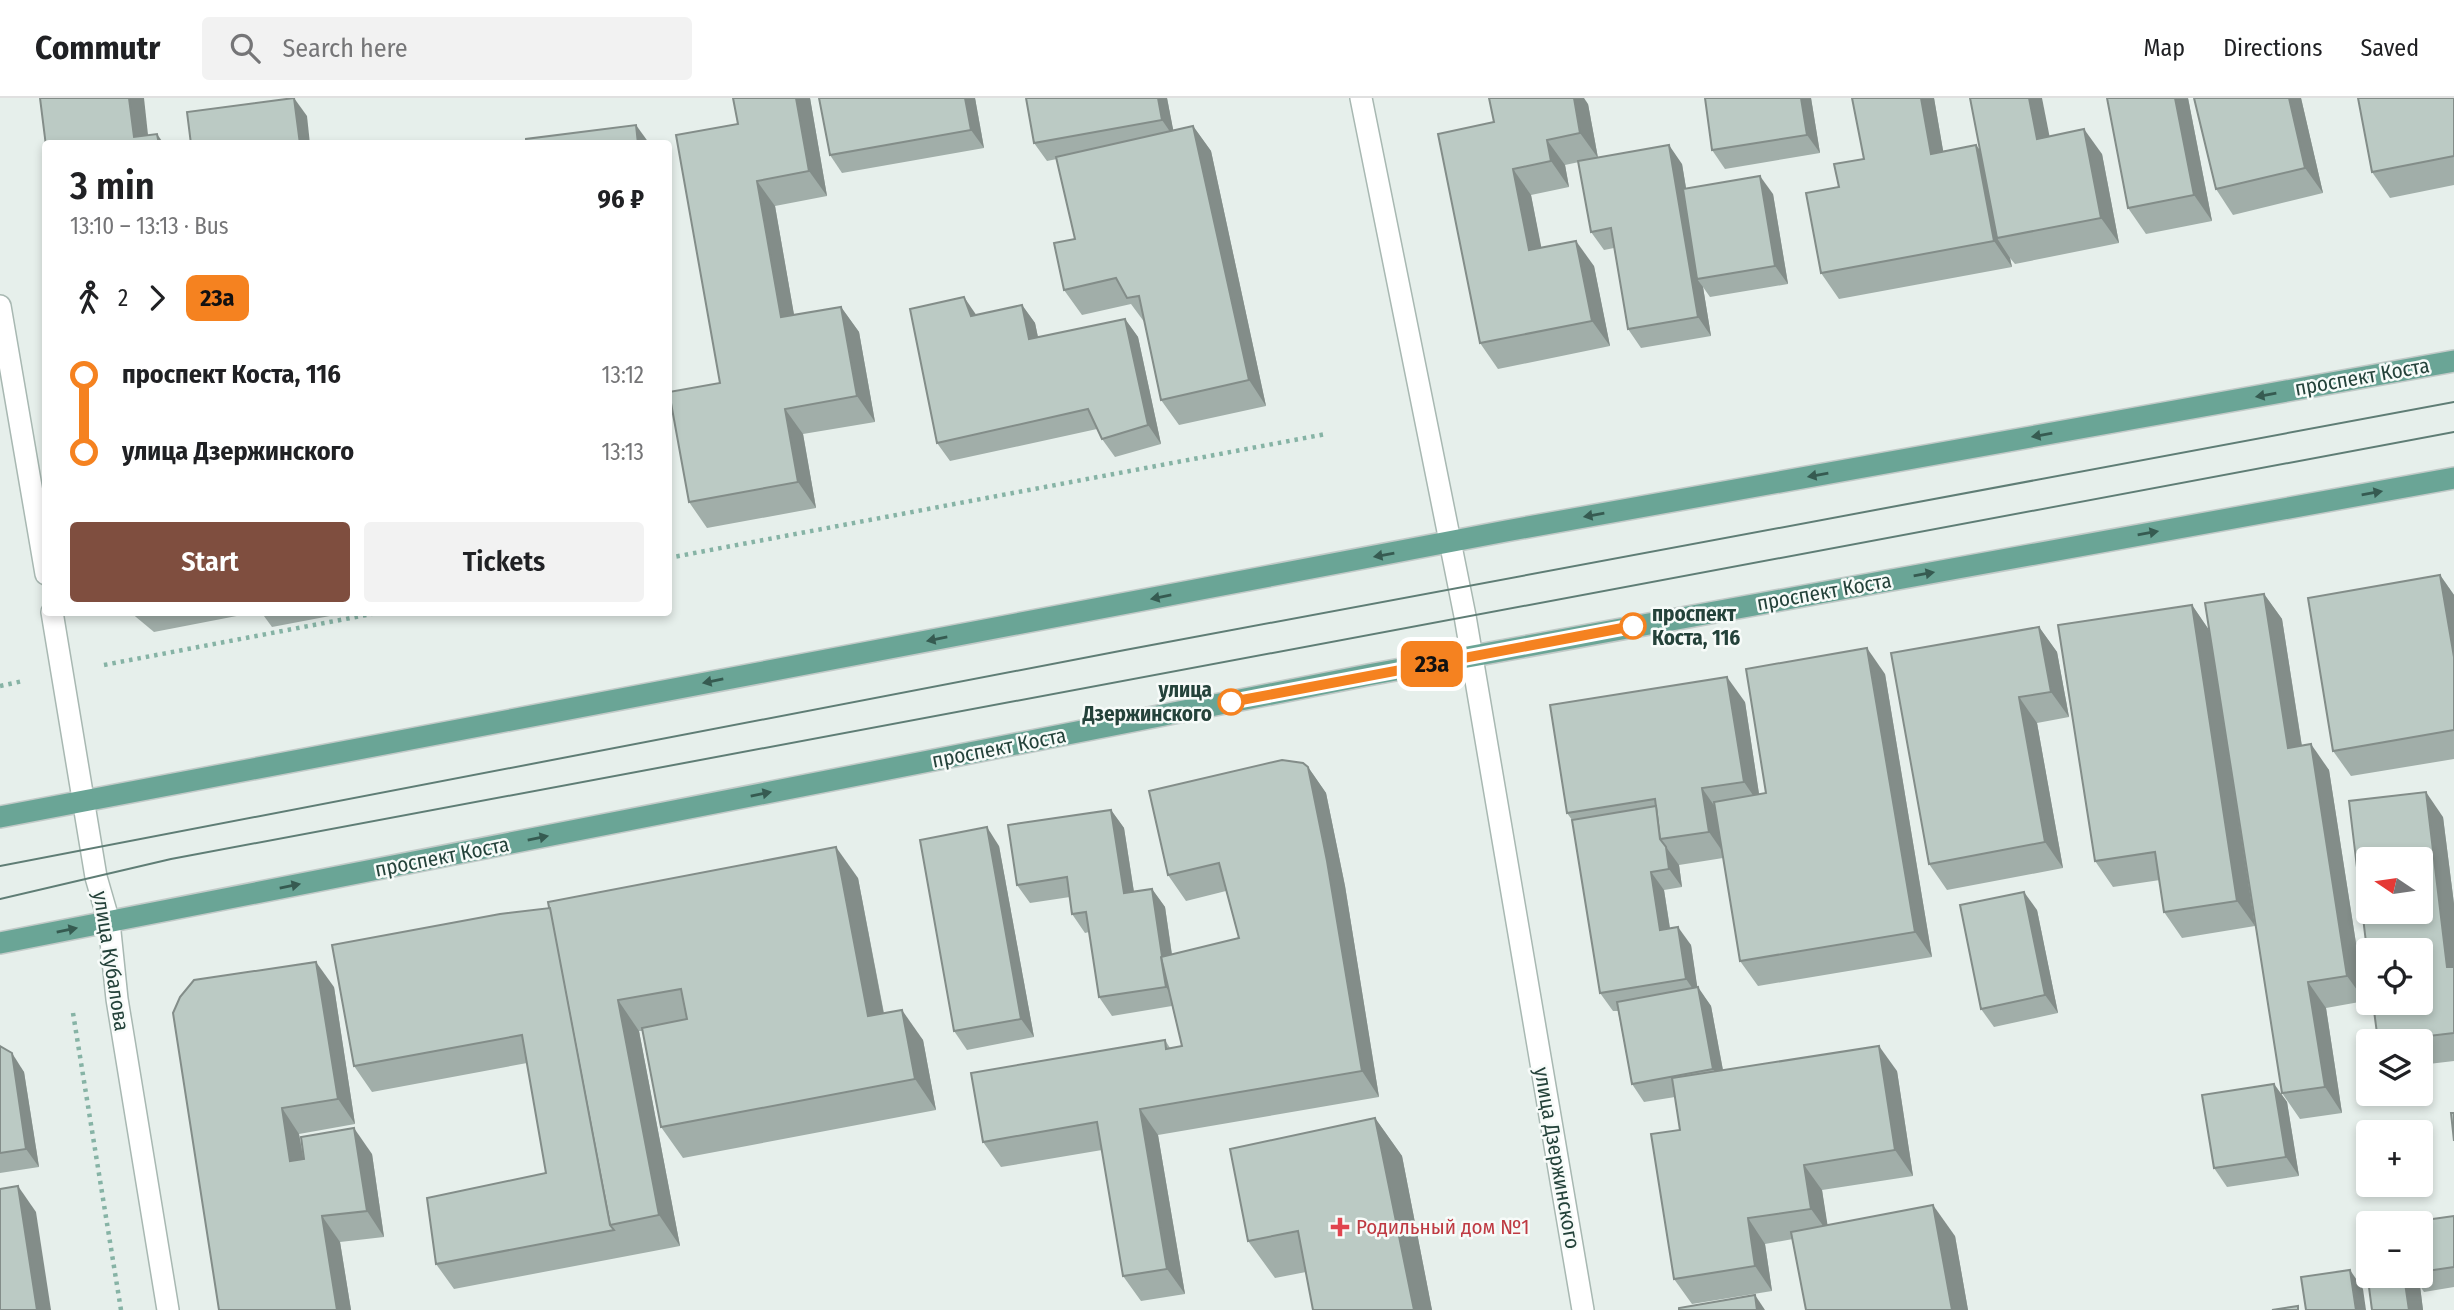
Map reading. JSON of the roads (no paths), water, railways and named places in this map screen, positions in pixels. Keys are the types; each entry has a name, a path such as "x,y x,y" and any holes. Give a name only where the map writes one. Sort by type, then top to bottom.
{"main road":[{"name":"проспект Коста","path":"0,817 1451,543 2454,361"},
{"name":"проспект Коста","path":"0,943 1471,657 2454,478"}],"street":[{"name":"улица Дзержинского","path":"1361,98 1487,734 1583,1310"},
{"path":"0,306 42,551"},
{"name":"улица Кубалова","path":"53,616 96,877 109,922 117,999 168,1310"}],"tram line":[{"path":"0,866 1125,650 2454,402"},
{"path":"0,899 171,859 2454,432"}],"place":[{"name":"проспект Коста, 116","path":"1633,626"},
{"name":"улица Дзержинского","path":"1231,702"},
{"name":"Родильный дом №1","path":"1340,1227"}]}
